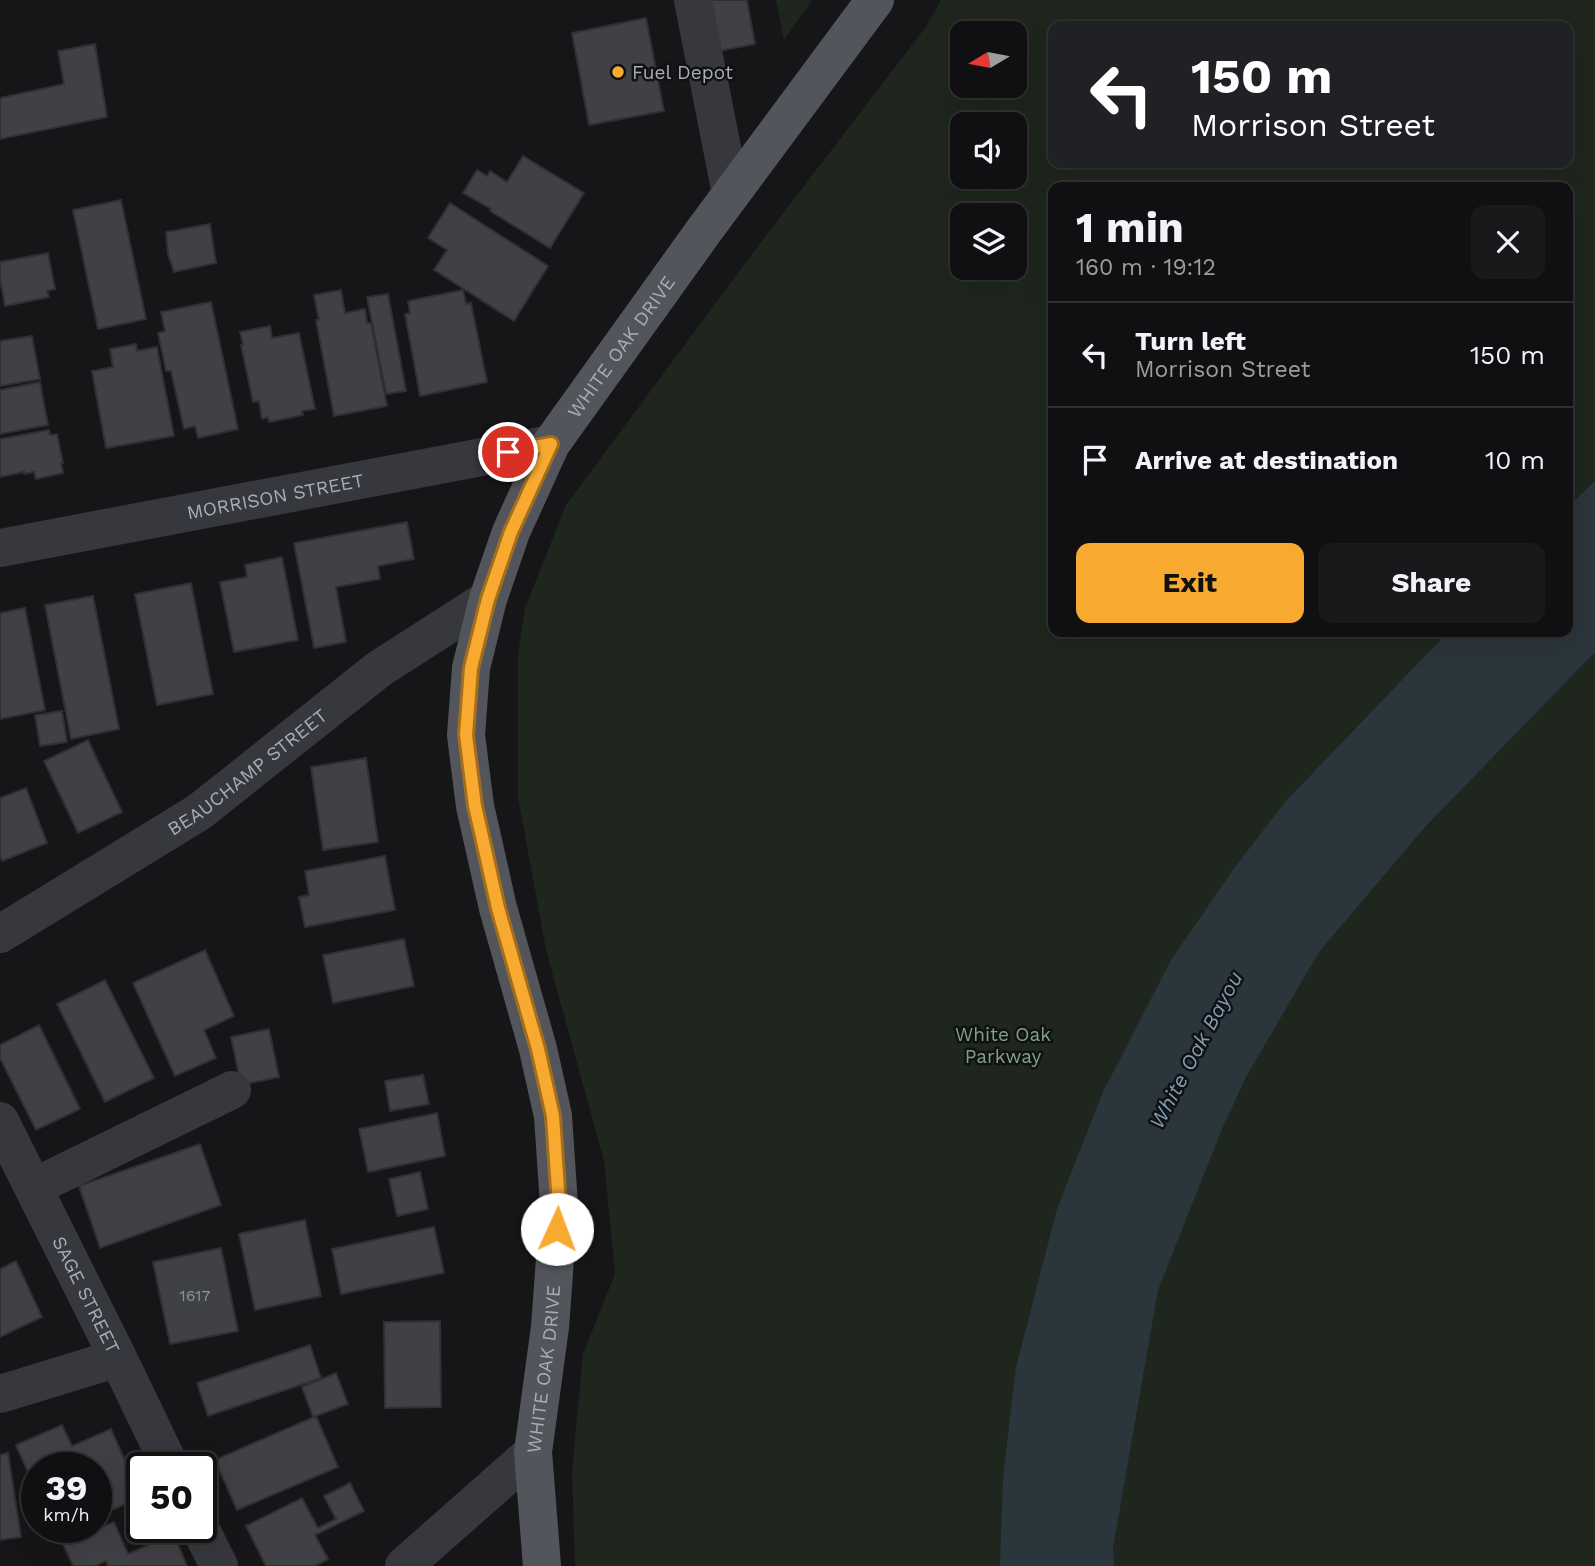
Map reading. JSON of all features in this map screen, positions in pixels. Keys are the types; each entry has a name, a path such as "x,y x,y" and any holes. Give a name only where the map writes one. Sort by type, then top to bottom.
{"main road":[{"name":"WHITE OAK DRIVE","path":"542,1566 533,1452 550,1327 559,1205 553,1116 538,1049 498,908 478,819 466,735 471,668 488,599 511,532 551,444 875,0"}],"street":[{"path":"693,0 732,194"},
{"name":"MORRISON STREET","path":"0,548 551,444"},
{"name":"BEAUCHAMP STREET","path":"0,934 199,812 379,670 488,599"},
{"path":"34,1186 232,1090"},
{"name":"SAGE STREET","path":"0,1121 163,1452"},
{"path":"0,1394 118,1358"},
{"path":"404,1566 533,1452"},
{"path":"208,1543 219,1566"}],"green space":[{"path":"776,0 812,0 784,40"},
{"name":"White Oak Parkway","path":"941,0 1595,0 1595,1566 575,1566 572,1471 583,1354 615,1274 604,1161 546,950 518,797 518,655 525,608 566,505 755,250 925,28"}],"water":[{"name":"White Oak Bayou","path":"1595,481 1595,652 1425,827 1319,952 1246,1077 1222,1129 1158,1290 1113,1548 1114,1566 1000,1566 1003,1478 1016,1367 1057,1209 1103,1092 1171,960 1235,867 1285,802 1443,637 1573,637 1573,502"}],"building":[{"name":"Fuel Depot","path":"709,0 747,0 755,44 719,51"},
{"name":"Fuel Depot","path":"646,18 664,111 589,125 572,33"},
{"path":"95,44 107,117 0,139 0,98 64,84 58,51"},
{"path":"523,156 584,193 550,248 463,193 477,170 487,176 490,171 507,182"},
{"path":"121,200 146,319 98,329 73,210"},
{"path":"450,203 548,266 514,321 434,270 447,250 428,238"},
{"path":"210,224 216,263 174,272 168,254 166,232"},
{"path":"48,253 55,289 47,291 49,297 5,306 0,262"},
{"path":"341,290 345,313 365,309 367,323 371,323 387,406 334,416 316,320 319,320 314,295"},
{"path":"463,290 466,304 471,303 487,382 420,396 405,314 410,313 408,301"},
{"path":"388,294 406,391 386,394 367,297"},
{"path":"211,302 238,429 198,438 195,426 184,429 171,371 166,371 158,333 165,331 161,312"},
{"path":"270,326 272,338 299,333 315,409 302,411 303,415 269,422 268,417 262,419 259,401 253,402 240,332"},
{"path":"32,336 40,379 0,386 0,341"},
{"path":"136,344 137,351 157,347 174,436 106,448 92,371 113,367 110,349"},
{"path":"40,382 48,425 0,434 0,390"},
{"path":"49,430 50,435 57,434 63,473 36,479 34,472 0,477 0,439"},
{"path":"407,522 414,559 378,566 380,579 336,587 346,642 314,648 294,543"},
{"path":"282,557 298,640 234,652 220,582 247,577 245,565"},
{"path":"191,583 213,694 157,705 135,594"},
{"path":"93,596 119,729 71,739 45,605"},
{"path":"25,608 45,710 0,719 0,613"},
{"path":"62,711 67,742 40,746 35,715"},
{"path":"88,740 122,812 78,833 44,761"},
{"path":"366,758 378,842 323,850 311,767"},
{"path":"26,788 47,843 2,861 0,798"},
{"path":"385,856 395,910 305,927 299,897 309,895 305,871"},
{"path":"404,939 414,986 333,1003 323,955"},
{"path":"205,950 234,1016 204,1030 216,1058 175,1076 133,983"},
{"path":"105,980 154,1078 105,1102 57,1004"},
{"path":"39,1025 80,1109 36,1130 0,1058 0,1045"},
{"path":"269,1029 279,1077 241,1085 231,1037"},
{"path":"423,1075 429,1104 390,1111 385,1081"},
{"path":"437,1113 445,1156 368,1172 359,1129"},
{"path":"200,1144 221,1205 100,1248 79,1186"},
{"path":"420,1172 428,1209 397,1216 389,1179"},
{"path":"305,1220 321,1296 255,1310 239,1234"},
{"path":"434,1227 444,1273 341,1294 332,1249"},
{"path":"221,1248 238,1331 170,1344 153,1262"},
{"path":"16,1261 42,1317 0,1337 0,1269"},
{"path":"440,1321 441,1407 385,1408 384,1322"},
{"path":"310,1345 321,1378 208,1416 197,1383"},
{"path":"336,1373 348,1404 313,1417 302,1387"},
{"path":"316,1416 338,1467 237,1510 217,1459"},
{"path":"62,1425 72,1446 111,1429 126,1463 126,1504 112,1510 112,1452 21,1452 21,1456 16,1445"},
{"path":"8,1453 21,1537 0,1540 0,1455"},
{"path":"350,1483 364,1511 315,1535 328,1559 315,1566 266,1566 246,1526 302,1498 318,1528 336,1519 324,1496"},
{"path":"114,1522 128,1554 153,1543 178,1543 187,1566 108,1566 106,1561 95,1566 73,1566 63,1544 112,1543"}],"place":[{"name":"Fuel Depot","path":"618,72"}],"route":[{"path":"508,452 551,444 511,532 488,599 471,668 466,735 475,806 498,908 538,1049 553,1116 559,1205 557,1229"}]}
